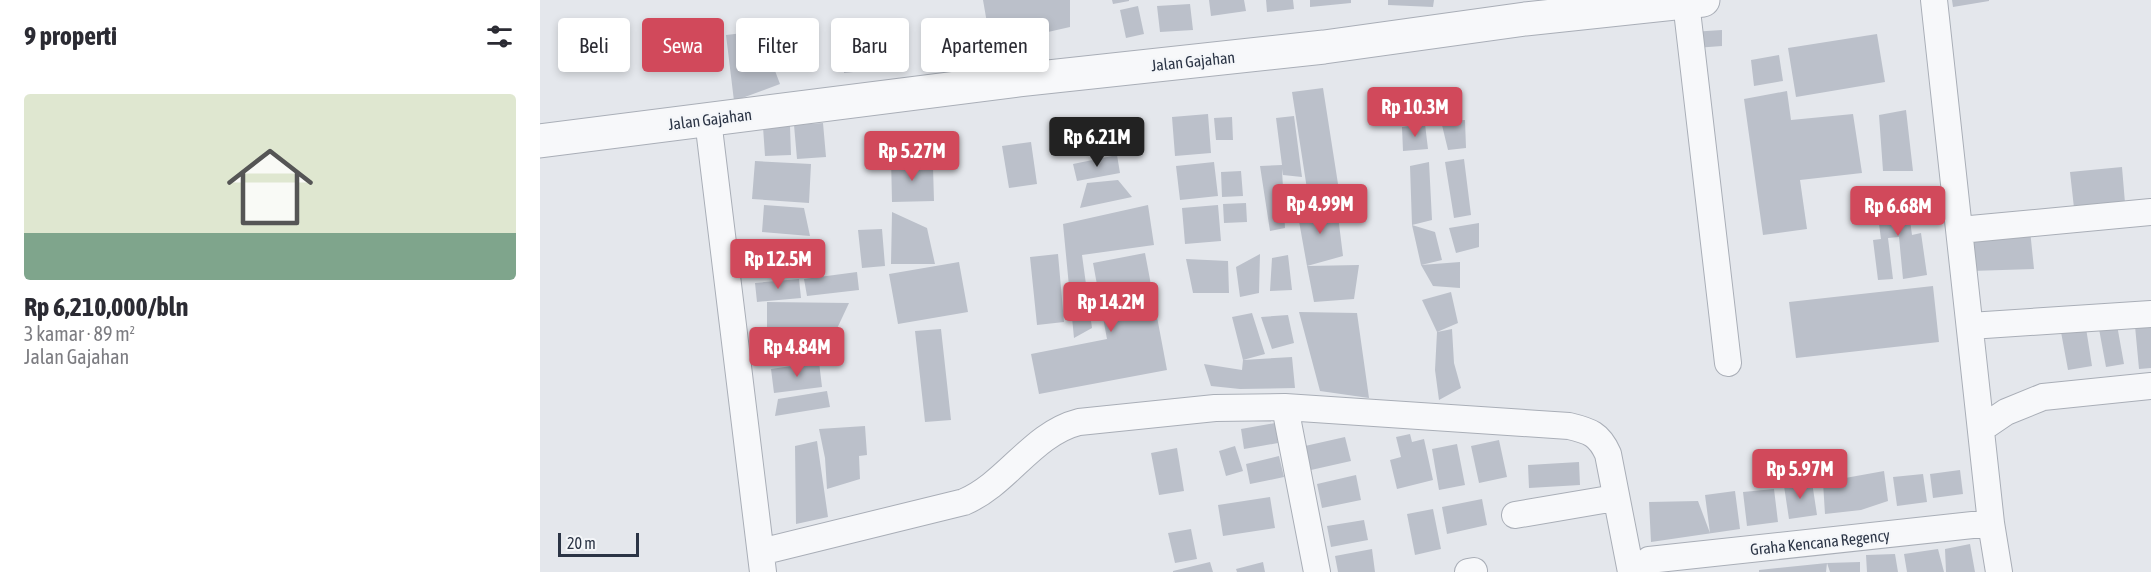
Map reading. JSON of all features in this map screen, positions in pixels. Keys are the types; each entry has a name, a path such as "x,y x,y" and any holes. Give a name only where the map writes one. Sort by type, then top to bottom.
{"street":[{"path":"1934,0 1991,524 1999,572"},
{"path":"1695,1 1728,363"},
{"name":"Jalan Gajahan","path":"540,141 1019,80 1324,47 1524,9 1695,1"},
{"path":"708,120 762,562 971,500 991,488 1049,434 1067,425 1215,408 1285,407 1569,426 1589,431 1602,441 1608,454 1615,498 1640,566"},
{"path":"1960,230 2151,212"},
{"path":"1970,326 2151,314"},
{"path":"1982,429 2006,412 2043,397 2151,386"},
{"path":"1285,407 1317,572"},
{"path":"1515,515 1615,498"},
{"name":"Graha Kencana Regency","path":"1640,566 1991,524"}],"building":[{"path":"983,0 1070,0 1070,27 1049,32 1049,18 986,18"},
{"path":"1112,0 1129,0 1129,1 1113,4"},
{"path":"1209,0 1244,0 1246,11 1211,16"},
{"path":"1266,0 1293,0 1294,9 1267,12"},
{"path":"1310,0 1351,0 1351,3 1310,7"},
{"path":"1388,0 1434,0 1433,7 1388,5"},
{"path":"1952,0 1989,0 1989,1 1953,7"},
{"path":"1190,4 1193,30 1160,32 1157,6"},
{"path":"1138,6 1144,34 1126,38 1120,10"},
{"path":"1722,30 1722,46 1695,48 1691,32"},
{"path":"736,34 736,72 775,72 780,84 734,101 726,35"},
{"path":"1877,34 1885,82 1796,97 1788,48"},
{"path":"1779,55 1783,81 1754,86 1751,60"},
{"path":"1323,88 1338,184 1307,189 1292,92"},
{"path":"1787,91 1791,120 1853,114 1862,173 1800,180 1807,229 1763,235 1744,99"},
{"path":"1906,110 1913,171 1883,171 1879,115"},
{"path":"1208,114 1211,153 1175,156 1172,117"},
{"path":"1294,116 1302,177 1283,175 1282,169 1285,228 1270,231 1260,166 1282,165 1276,118"},
{"path":"1232,117 1233,140 1216,140 1214,118"},
{"path":"1465,120 1466,148 1448,150 1441,121"},
{"path":"823,123 826,157 797,159 794,125"},
{"path":"1425,124 1428,149 1403,151 1402,127"},
{"path":"790,126 791,155 765,156 763,127"},
{"path":"1031,142 1037,184 1009,188 1002,146"},
{"path":"1117,155 1120,173 1077,181 1073,164"},
{"path":"891,157 933,167 934,201 892,202"},
{"path":"1464,159 1471,215 1454,218 1445,162"},
{"path":"755,161 811,164 809,203 752,199"},
{"path":"1214,162 1218,196 1180,200 1176,166"},
{"path":"1429,162 1432,220 1412,225 1410,166"},
{"path":"2122,167 2125,203 2074,208 2070,172"},
{"path":"1241,171 1243,196 1222,197 1221,172"},
{"path":"1118,180 1132,197 1080,208 1087,183"},
{"path":"1906,190 1912,235 1921,233 1927,275 1903,279 1899,237 1888,238 1893,279 1878,280 1873,240 1881,239 1875,194"},
{"path":"1246,203 1247,222 1224,223 1223,204"},
{"path":"764,205 804,208 810,236 762,232"},
{"path":"1148,205 1154,245 1082,255 1092,328 1074,338 1063,224"},
{"path":"1218,205 1221,241 1185,244 1182,208"},
{"path":"1337,208 1343,256 1307,266 1297,210"},
{"path":"892,212 927,228 935,264 891,264"},
{"path":"1479,223 1479,247 1456,253 1449,228"},
{"path":"1412,225 1435,232 1442,260 1421,265"},
{"path":"882,229 885,266 862,268 858,230"},
{"path":"2030,230 2034,269 1971,271 1966,236"},
{"path":"764,240 799,240 798,275 764,275"},
{"path":"1145,253 1167,370 1039,394 1031,354 1107,339 1093,263"},
{"path":"1058,254 1064,322 1037,325 1030,257"},
{"path":"1260,254 1259,293 1240,297 1236,267"},
{"path":"1288,255 1292,290 1270,291 1272,258"},
{"path":"1186,259 1228,261 1229,293 1193,293"},
{"path":"959,262 968,312 898,324 889,274"},
{"path":"1460,262 1460,288 1433,286 1421,265"},
{"path":"1359,265 1354,299 1314,302 1307,266"},
{"path":"857,272 859,290 807,296 804,279"},
{"path":"799,279 801,298 757,302 755,283"},
{"path":"1933,286 1939,342 1796,358 1789,302"},
{"path":"1451,292 1458,323 1437,332 1422,300"},
{"path":"767,302 849,303 834,335 767,334"},
{"path":"1299,312 1357,313 1369,398 1320,391"},
{"path":"1252,313 1265,354 1243,360 1232,317"},
{"path":"1288,315 1294,343 1272,349 1261,317"},
{"path":"2117,325 2124,364 2106,367 2099,329"},
{"path":"2151,325 2151,368 2139,369 2135,326"},
{"path":"2086,328 2092,366 2068,370 2061,332"},
{"path":"941,329 951,420 925,422 915,331"},
{"path":"1452,329 1454,363 1461,388 1439,400 1435,370 1437,332"},
{"path":"784,344 816,344 811,354 784,353"},
{"path":"1292,357 1295,388 1240,389 1211,386 1204,364 1242,370 1243,360"},
{"path":"819,362 822,387 774,393 771,369"},
{"path":"827,391 830,407 775,416 778,399"},
{"path":"1275,423 1278,443 1244,449 1241,429"},
{"path":"865,426 867,455 859,456 860,479 827,489 825,458 819,429"},
{"path":"1410,434 1412,442 1424,439 1433,480 1397,489 1390,460 1401,457 1396,437"},
{"path":"1345,437 1351,461 1311,470 1305,446"},
{"path":"1499,440 1507,477 1479,483 1471,446"},
{"path":"817,441 828,517 796,524 795,446"},
{"path":"1457,444 1465,485 1439,490 1432,449"},
{"path":"1235,446 1243,471 1226,476 1219,451"},
{"path":"1177,448 1184,491 1159,495 1151,453"},
{"path":"1279,456 1284,477 1250,484 1246,464"},
{"path":"1579,462 1580,485 1529,488 1528,465"},
{"path":"1960,470 1963,494 1933,498 1930,474"},
{"path":"1884,471 1888,501 1861,510 1825,514 1823,482"},
{"path":"1923,474 1927,502 1897,506 1893,477"},
{"path":"1356,475 1361,500 1322,508 1317,484"},
{"path":"1812,482 1817,515 1789,519 1784,486"},
{"path":"1774,489 1778,522 1747,526 1743,492"},
{"path":"1735,491 1740,529 1651,542 1649,502 1698,501 1710,533 1705,495"},
{"path":"1270,497 1275,528 1223,536 1218,505"},
{"path":"1482,499 1487,525 1447,534 1442,507"},
{"path":"1433,509 1441,549 1415,555 1407,514"},
{"path":"1364,520 1368,540 1331,547 1327,526"},
{"path":"1191,529 1197,559 1175,563 1168,533"},
{"path":"1970,544 1975,572 1946,572 1945,549"},
{"path":"1372,549 1375,572 1338,572 1335,556"},
{"path":"1938,549 1944,572 1907,572 1904,554"},
{"path":"1895,554 1898,572 1867,572 1866,555"},
{"path":"1210,562 1213,572 1173,572 1173,571"},
{"path":"1263,562 1265,572 1237,572 1236,569"},
{"path":"1860,562 1860,572 1830,572 1827,563"},
{"path":"1827,563 1826,572 1759,572 1759,570"}]}
